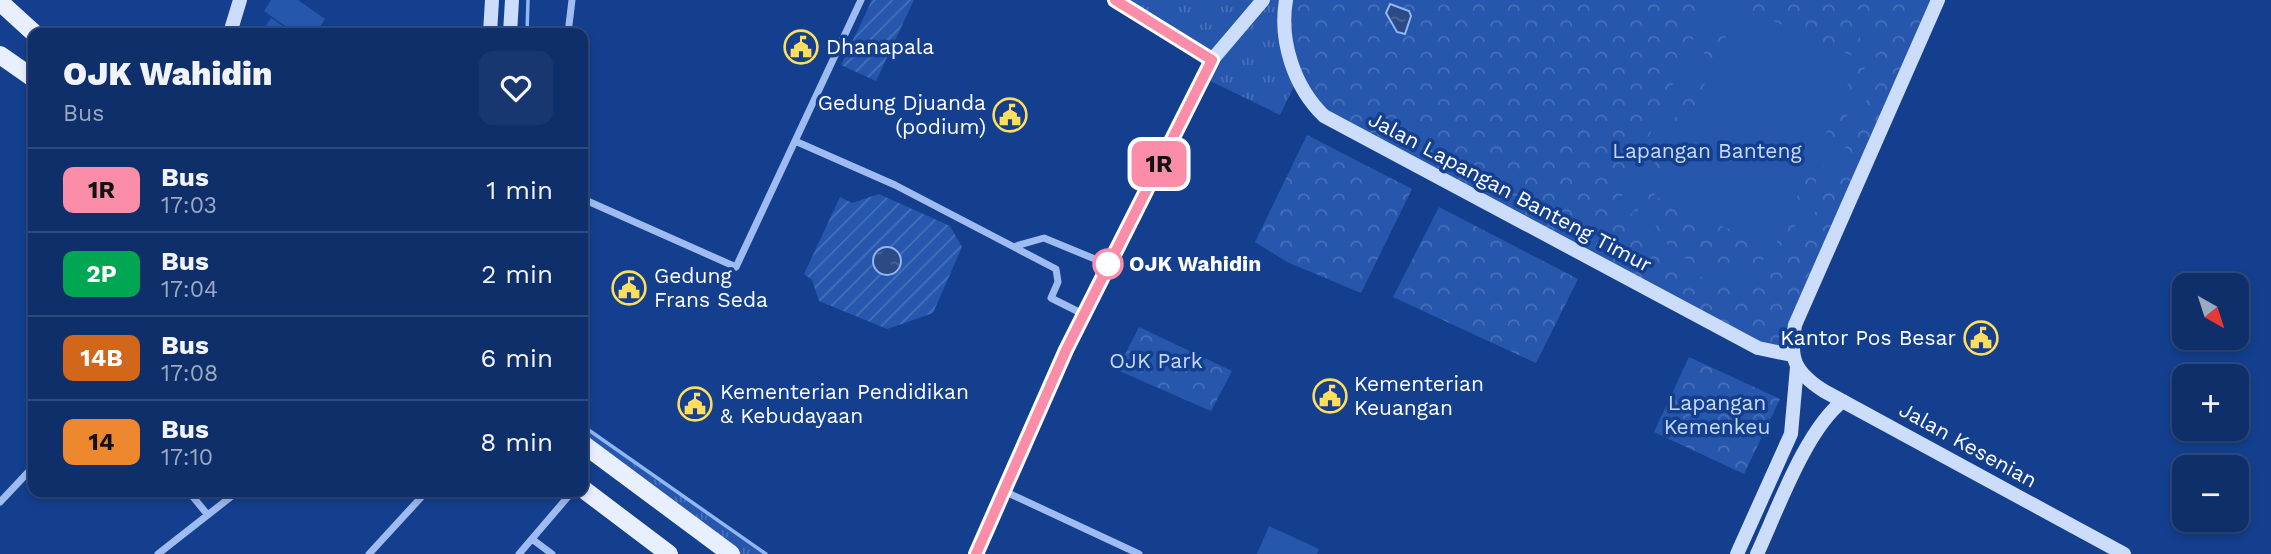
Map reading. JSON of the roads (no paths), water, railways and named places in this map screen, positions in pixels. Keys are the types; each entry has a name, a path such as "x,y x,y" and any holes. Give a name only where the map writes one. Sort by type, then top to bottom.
{"main road":[{"path":"0,2 28,29"},
{"path":"0,16 28,31"},
{"path":"0,55 28,75"},
{"path":"588,448 731,554"},
{"path":"588,493 670,554"}],"street":[{"path":"232,28 240,0"},
{"path":"490,28 492,0"},
{"path":"510,28 512,0"},
{"path":"569,28 572,0"},
{"path":"588,201 736,267 861,0"},
{"path":"1115,0 1212,60"},
{"path":"976,554 1083,314 1212,60 1263,0"},
{"name":"Jalan Lapangan Banteng Timur","path":"1286,0 1286,39 1297,80 1324,116 1758,348 1795,361"},
{"path":"1737,554 1791,434 1795,325 1938,0"},
{"path":"795,141 895,186 1016,246 1056,269 1058,282 1051,298 1083,314"},
{"path":"1016,246 1044,239 1107,264"},
{"name":"Jalan Kesenian","path":"1795,361 1810,382 2124,554"},
{"path":"1757,554 1816,432 1830,411 1843,401"},
{"path":"0,502 28,472"},
{"path":"1003,491 1139,554"},
{"path":"193,497 207,514"},
{"path":"158,554 230,497"},
{"path":"369,554 421,497"},
{"path":"519,554 568,497"},
{"path":"532,539 552,554"}],"water":[{"path":"1390,4 1409,11 1411,16 1405,34 1397,32 1386,13"},
{"path":"887,247 897,251 901,261 897,271 887,275 877,271 873,261 877,251"}],"waterway":[{"path":"527,28 528,0"},
{"path":"588,429 766,554"}],"place":[{"name":"Dhanapala","path":"801,47"},
{"name":"Gedung Djuanda (podium)","path":"1010,115"},
{"name":"OJK Wahidin","path":"1108,264"},
{"name":"Gedung Frans Seda","path":"629,288"},
{"name":"Kantor Pos Besar","path":"1981,338"},
{"name":"Kementerian Keuangan","path":"1330,396"},
{"name":"Kementerian Pendidikan & Kebudayaan","path":"695,404"}],"park label":[{"name":"Lapangan Banteng","path":"1707,151"},
{"name":"OJK Park","path":"1156,361"},
{"name":"Lapangan Kemenkeu","path":"1717,415"}]}
